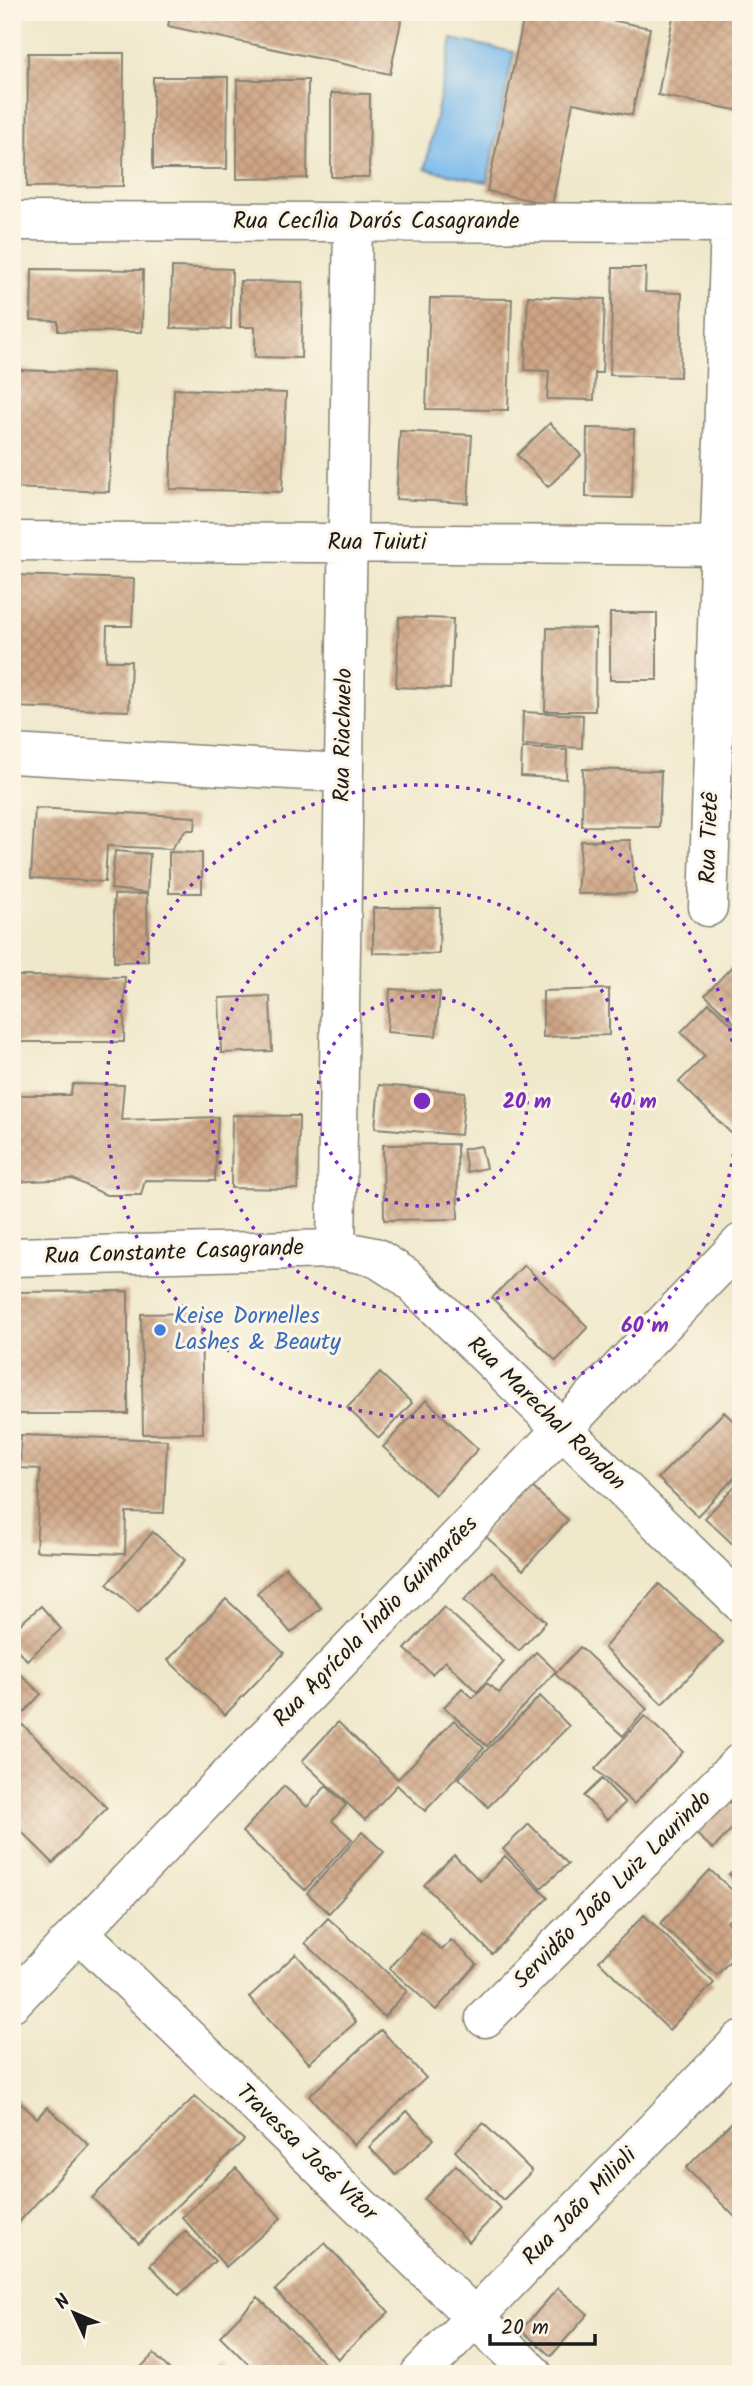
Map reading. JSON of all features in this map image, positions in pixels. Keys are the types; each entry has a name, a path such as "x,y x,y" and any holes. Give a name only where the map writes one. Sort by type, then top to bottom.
{"street":[{"name":"Rua Cecília Darós Casagrande","path":"12,221 735,223"},
{"name":"Rua Riachuelo","path":"336,1249 353,222"},
{"name":"Rua Tietê","path":"708,907 730,546 735,223"},
{"name":"Rua Tuiuti","path":"12,541 730,546"},
{"path":"12,754 343,773"},
{"name":"Rua Agrícola Índio Guimarães","path":"12,2002 741,1243"},
{"name":"Rua Constante Casagrande","path":"12,1258 336,1249"},
{"name":"Rua Marechal Rondon","path":"336,1249 375,1257 406,1277 741,1603"},
{"name":"Servidão João Luiz Laurindo","path":"485,2018 741,1762"},
{"name":"Travessa José Vítor","path":"79,1932 533,2374"},
{"name":"Rua João Milioli","path":"420,2374 741,2040"}],"water":[{"path":"452,39 514,52 487,182 425,169"}],"building":[{"path":"171,12 403,12 390,74 168,26"},
{"path":"525,12 571,12 650,28 632,115 573,103 552,205 487,191"},
{"path":"674,12 741,12 741,111 658,95"},
{"path":"28,53 124,53 123,186 27,187"},
{"path":"153,77 228,77 227,169 153,169"},
{"path":"237,80 308,80 307,178 237,179"},
{"path":"331,93 370,94 369,177 331,177"},
{"path":"172,267 232,269 231,329 171,328"},
{"path":"613,268 646,268 645,292 682,293 680,377 610,375"},
{"path":"32,269 143,270 142,332 58,331 58,321 31,320"},
{"path":"240,281 303,282 301,358 255,357 255,327 240,327"},
{"path":"528,296 605,299 602,373 595,373 594,400 547,399 549,371 525,370"},
{"path":"430,298 512,299 508,410 426,409"},
{"path":"15,370 113,373 109,492 12,488"},
{"path":"174,389 286,393 282,492 170,489"},
{"path":"550,423 581,455 548,487 517,455"},
{"path":"587,428 634,429 632,498 586,497"},
{"path":"400,431 472,435 468,503 396,499"},
{"path":"13,575 134,579 132,626 107,626 106,661 131,661 129,711 12,707"},
{"path":"610,613 657,613 657,680 610,680"},
{"path":"399,617 453,619 450,689 396,687"},
{"path":"547,628 596,629 595,711 545,711"},
{"path":"523,712 583,715 582,748 522,745"},
{"path":"522,748 567,750 566,779 521,776"},
{"path":"583,769 661,771 659,827 582,826"},
{"path":"35,808 196,817 195,830 186,830 171,849 107,846 105,882 31,878"},
{"path":"630,840 636,893 577,894 581,841"},
{"path":"115,851 150,854 147,893 111,889"},
{"path":"169,852 202,853 202,893 169,893"},
{"path":"147,894 148,961 114,962 114,895"},
{"path":"373,908 440,908 439,954 373,953"},
{"path":"738,960 741,962 741,1019 736,1024 705,995"},
{"path":"14,976 125,977 124,1042 13,1042"},
{"path":"390,989 440,992 436,1036 387,1032"},
{"path":"609,989 609,1035 543,1037 543,991"},
{"path":"270,996 272,1051 221,1053 219,998"},
{"path":"709,1003 741,1033 741,1143 679,1082 705,1056 681,1032"},
{"path":"73,1084 124,1085 121,1120 218,1117 215,1181 145,1180 141,1195 106,1195 73,1179 12,1182 12,1095 70,1095"},
{"path":"379,1085 465,1092 461,1135 375,1128"},
{"path":"232,1115 299,1116 298,1189 231,1188"},
{"path":"457,1144 458,1219 384,1220 383,1145"},
{"path":"481,1146 486,1168 467,1172 463,1149"},
{"path":"524,1265 588,1327 556,1361 492,1298"},
{"path":"128,1291 128,1414 13,1414 13,1292"},
{"path":"201,1313 203,1433 143,1434 141,1314"},
{"path":"380,1373 412,1403 379,1438 347,1408"},
{"path":"426,1400 478,1449 435,1495 383,1447"},
{"path":"724,1412 741,1428 741,1471 697,1516 658,1478"},
{"path":"21,1435 167,1440 164,1513 126,1512 125,1554 36,1551 40,1469 20,1468"},
{"path":"741,1479 741,1552 705,1518"},
{"path":"529,1484 568,1520 523,1570 483,1534"},
{"path":"153,1532 185,1560 138,1612 107,1584"},
{"path":"286,1567 321,1608 291,1633 257,1593"},
{"path":"492,1571 546,1622 519,1651 464,1600"},
{"path":"659,1584 723,1642 662,1704 604,1648"},
{"path":"226,1599 284,1653 225,1715 168,1660"},
{"path":"41,1606 61,1629 27,1660 12,1644 12,1631"},
{"path":"444,1607 504,1662 477,1692 445,1661 432,1674 405,1649"},
{"path":"580,1647 647,1709 623,1736 555,1674"},
{"path":"536,1652 556,1671 487,1746 444,1707 462,1688 473,1698 487,1683 499,1693"},
{"path":"18,1672 41,1694 16,1721 12,1717 12,1679"},
{"path":"540,1696 569,1726 488,1807 459,1778"},
{"path":"645,1716 683,1752 634,1804 595,1769"},
{"path":"454,1720 484,1748 425,1811 397,1785 365,1820 302,1761 338,1722 398,1779"},
{"path":"23,1725 107,1808 53,1863 12,1822 12,1736"},
{"path":"602,1779 625,1803 607,1820 584,1796"},
{"path":"284,1786 307,1807 326,1786 346,1805 332,1821 352,1839 305,1890 242,1832"},
{"path":"715,1789 741,1813 741,1819 713,1849 684,1823"},
{"path":"529,1824 568,1864 541,1888 503,1849"},
{"path":"362,1832 384,1852 329,1913 307,1893"},
{"path":"454,1855 480,1881 505,1856 548,1898 492,1954 424,1885"},
{"path":"741,1863 741,1887 729,1874"},
{"path":"710,1870 741,1898 741,1907 727,1922 741,1934 741,1949 717,1975 660,1924"},
{"path":"644,1915 714,1983 669,2030 599,1961"},
{"path":"328,1918 407,1991 384,2017 305,1943"},
{"path":"421,1932 442,1950 451,1940 477,1964 436,2010 389,1968"},
{"path":"296,1954 356,2022 309,2063 249,1997"},
{"path":"381,2030 426,2078 354,2145 309,2096"},
{"path":"12,2095 37,2118 47,2107 89,2145 20,2221 12,2214"},
{"path":"195,2096 244,2140 139,2243 92,2198"},
{"path":"407,2111 434,2139 396,2175 369,2147"},
{"path":"736,2118 741,2123 741,2223 686,2168"},
{"path":"483,2123 532,2171 503,2200 455,2151"},
{"path":"456,2165 501,2209 469,2242 424,2199"},
{"path":"236,2168 281,2218 226,2267 182,2217"},
{"path":"185,2231 215,2261 179,2295 150,2265"},
{"path":"325,2243 389,2312 338,2359 275,2290"},
{"path":"558,2288 588,2314 551,2356 521,2330"},
{"path":"258,2297 333,2372 332,2374 258,2374 220,2336"},
{"path":"154,2354 174,2374 134,2374"},
{"path":"222,2365 231,2374 213,2374"}],"place":[{"name":"Keise Dornelles Lashes & Beauty","path":"160,1330"}]}
